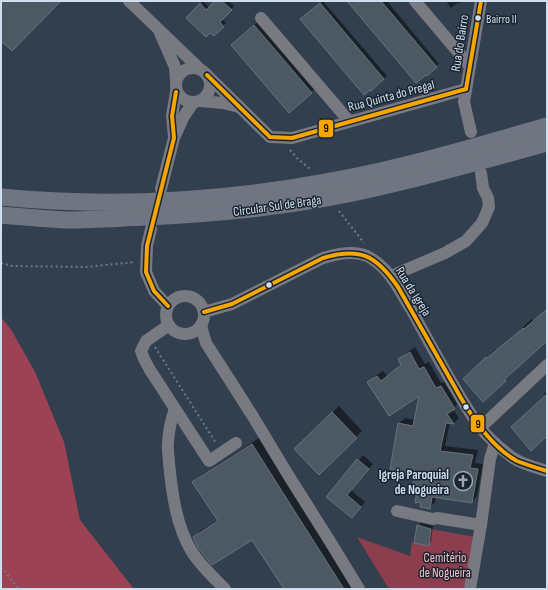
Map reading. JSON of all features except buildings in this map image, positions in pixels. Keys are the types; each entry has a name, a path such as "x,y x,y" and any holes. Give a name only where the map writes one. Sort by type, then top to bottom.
{"highway":[{"name":"Circular Sul de Braga","path":"1,197 54,201 137,202 174,201 243,195 336,180 475,147 547,132"},
{"name":"Circular Sul de Braga","path":"1,215 67,220 101,219 185,215 294,203 349,194 418,178 547,132"}],"street":[{"path":"129,1 270,137 278,138"},
{"path":"415,1 470,66"},
{"name":"Rua do Bairro","path":"471,132 464,102 481,1"},
{"path":"261,18 349,121"},
{"path":"159,30 175,66 176,92 172,116 174,138"},
{"path":"161,189 174,138 184,116 197,102 206,96 210,90 210,82 204,72 196,68 184,70 179,74 176,80"},
{"name":"Rua Quinta do Pregal","path":"278,138 292,138 466,89"},
{"path":"176,92 180,98 186,102 223,103 240,108"},
{"path":"392,277 398,273 445,254 466,240 482,223 489,207 488,198 483,188 481,173"},
{"path":"151,229 147,246 146,272 154,291 168,306"},
{"name":"Rua da Igreja","path":"204,312 232,304 323,258 337,254 354,253 366,256 379,263 392,277 480,428 495,443 515,459 538,469 547,471"},
{"path":"202,325 192,333 185,334 173,330 169,326 166,319 168,306 176,298 182,296 194,298 202,306 204,312 202,325 206,343 359,589"},
{"path":"169,326 149,338 141,351 150,370 209,461 236,443"},
{"path":"480,428 547,365"},
{"path":"175,409 171,417 167,443 171,483 183,533 193,553 208,572 225,589"},
{"path":"470,589 490,459 495,443"},
{"path":"397,511 433,520 437,518 480,525"}],"path":[{"path":"278,138 310,169"},
{"path":"339,210 364,244 366,256"},
{"path":"1,263 13,266 85,267 147,261"},
{"path":"149,338 222,452"},
{"path":"1,568 18,589"}],"green space":[{"name":"Cemitério de Nogueira","path":"431,529 475,537 466,589 389,589 357,537 410,556 412,542 429,545"}],"shaded area":[{"path":"1,317 12,331 35,372 64,442 80,520 134,589 1,589"}],"transit line":[{"name":"9","path":"466,89 481,1"},
{"name":"9","path":"207,75 270,137 292,138 466,89"},
{"name":"9","path":"168,306 154,291 146,272 147,246 174,138 172,116 176,92"},
{"name":"9","path":"204,312 232,304 323,258 347,253 366,256 382,267 398,287 461,398 485,434 508,456 517,461 547,471"}],"place":[{"name":"Bairro II","path":"478,18"},
{"name":"Igreja Paroquial de Nogueira","path":"463,481"}]}
